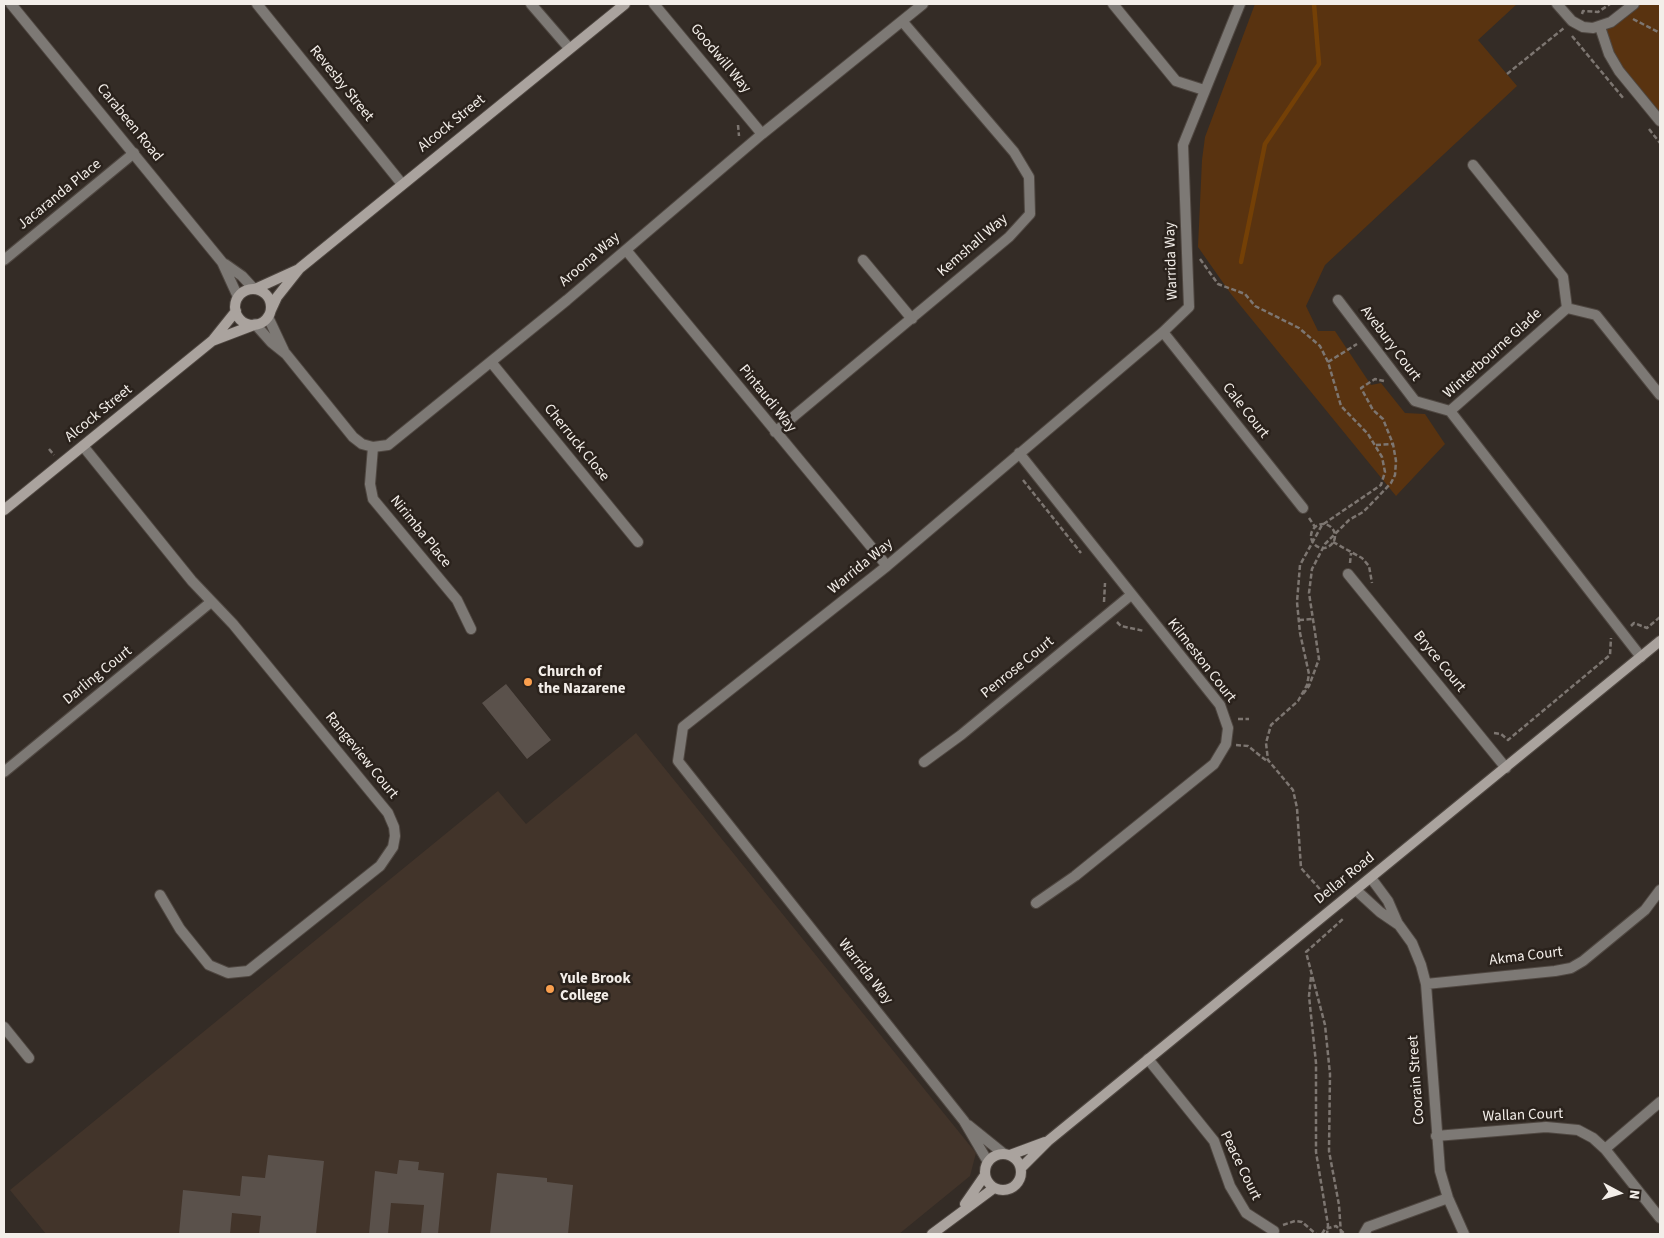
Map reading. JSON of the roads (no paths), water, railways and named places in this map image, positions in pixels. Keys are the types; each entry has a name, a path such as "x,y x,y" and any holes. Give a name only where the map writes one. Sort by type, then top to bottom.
{"main road":[{"name":"Alcock Street","path":"270,314 277,298 300,268 625,4"},
{"name":"Alcock Street","path":"255,289 300,268"},
{"path":"248,289 255,289 268,296 270,314 255,324 245,322 236,310 238,297 248,289"},
{"name":"Alcock Street","path":"4,510 212,341 236,310"},
{"name":"Alcock Street","path":"212,341 255,324"},
{"name":"Dellar Road","path":"1020,1168 1048,1141 1660,641"},
{"name":"Dellar Road","path":"1007,1155 1048,1141"},
{"path":"932,1234 960,1211 994,1188 1006,1190 1014,1186 1020,1178 1018,1162 1007,1155 995,1156 988,1162 985,1175 960,1211"},
{"path":"985,1175 994,1188"}],"street":[{"path":"4,10 11,4"},
{"name":"Carabeen Road","path":"11,4 222,262 238,297"},
{"name":"Revesby Street","path":"257,4 402,184"},
{"path":"531,4 569,48"},
{"name":"Goodwill Way","path":"654,4 762,134"},
{"name":"Aroona Way","path":"373,447 388,446 626,250 762,134 923,4"},
{"path":"1114,4 1176,80 1204,90"},
{"name":"Warrida Way","path":"988,1162 964,1121 678,762 683,727 887,566 1163,332 1189,307 1184,145 1204,90 1240,4"},
{"path":"1557,4 1572,21 1583,27 1600,27 1611,22 1630,7"},
{"name":"Kemshall Way","path":"775,432 1009,237 1030,214 1029,177 1014,152 902,21"},
{"path":"1600,27 1609,54 1619,71 1660,121"},
{"name":"Jacaranda Place","path":"4,260 134,153"},
{"path":"1474,166 1563,277 1567,308 1596,315 1660,395"},
{"name":"Pintaudi Way","path":"626,250 887,566"},
{"path":"863,260 912,319"},
{"name":"Carabeen Road","path":"222,262 242,276 255,289"},
{"name":"Avebury Court","path":"1338,300 1415,401 1450,411"},
{"name":"Winterbourne Glade","path":"1567,308 1450,411 1641,657"},
{"path":"270,314 286,354"},
{"path":"255,324 271,342 286,354 353,437 362,444 373,447"},
{"name":"Cale Court","path":"1163,332 1303,508"},
{"name":"Cherruck Close","path":"491,362 638,542"},
{"name":"Rangeview Court","path":"83,446 211,602 233,624 388,814 394,827 395,842 388,857 380,866 248,971 228,973 209,965 180,929 160,894"},
{"name":"Nirimba Place","path":"373,447 370,484 373,499 456,600 471,629"},
{"name":"Kilmeston Court","path":"1019,453 1220,705 1228,728 1226,744 1214,764 1075,876 1036,903"},
{"name":"Bryce Court","path":"1348,574 1506,768"},
{"name":"Penrose Court","path":"924,762 961,735 1131,595"},
{"name":"Darling Court","path":"4,772 211,602"},
{"name":"Coorain Street","path":"1371,878 1388,901 1399,925 1412,943 1426,984 1440,1171 1448,1198 1464,1234"},
{"name":"Coorain Street","path":"1356,890 1380,912 1399,925"},
{"name":"Akma Court","path":"1426,984 1571,968 1583,961 1645,910 1660,890"},
{"path":"4,1027 30,1058"},
{"name":"Peace Court","path":"1148,1059 1214,1140 1230,1186 1246,1213 1274,1231"},
{"path":"1605,1150 1660,1102"},
{"name":"Warrida Way","path":"964,1121 1007,1155"},
{"name":"Wallan Court","path":"1436,1136 1546,1127 1578,1130 1593,1138 1605,1150 1660,1218"},
{"path":"1364,1234 1368,1227 1448,1198"}],"waterway":[{"path":"1241,262 1265,144 1319,64 1314,4"}],"place":[{"name":"Church of the Nazarene","path":"528,682"},
{"name":"Yule Brook College","path":"550,989"}]}
